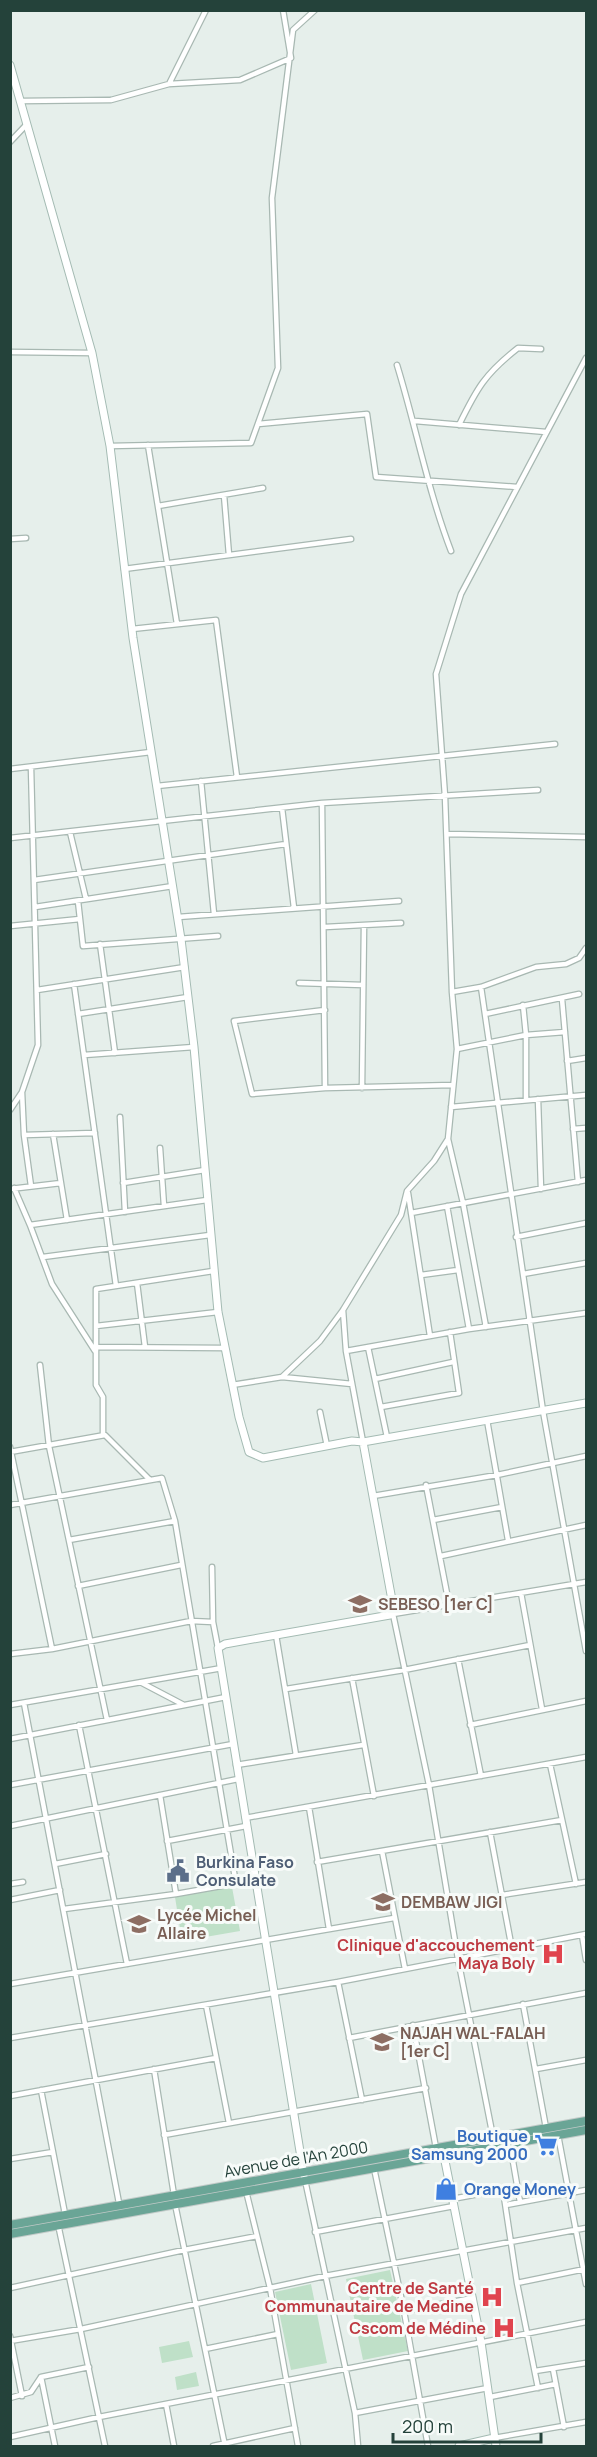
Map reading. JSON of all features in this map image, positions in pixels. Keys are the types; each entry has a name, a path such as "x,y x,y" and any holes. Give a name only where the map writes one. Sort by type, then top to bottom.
{"main road":[{"path":"10,65 93,352 110,446 132,629 164,822 189,997 218,1312 232,1385 249,1452 263,1458 352,1441 363,1442 586,1403"},
{"path":"304,2176 218,1648 225,1644 393,1614 363,1442"},
{"name":"Avenue de l'An 2000","path":"10,2234 174,2199 586,2121"},
{"name":"Avenue de l'An 2000","path":"10,2225 119,2203 246,2191 304,2176 374,2168 586,2130"},
{"path":"448,2146 444,2156 481,2342 496,2446"},
{"path":"459,2446 494,2438"}],"street":[{"path":"169,84 206,10"},
{"path":"283,10 291,58"},
{"path":"110,446 251,443 278,368 272,198 293,30 315,10"},
{"path":"21,101 111,99 169,84 240,80 291,58"},
{"path":"10,142 27,123"},
{"path":"459,425 478,388 494,367 518,348 541,350"},
{"path":"10,352 93,352"},
{"path":"486,1327 463,1203 448,1139 456,1049 445,796 436,674 461,594 586,358"},
{"path":"397,365 451,551"},
{"path":"258,424 367,414 376,477 517,487"},
{"path":"415,421 546,432"},
{"path":"148,445 177,624"},
{"path":"158,506 263,488"},
{"path":"224,495 228,555"},
{"path":"10,539 26,537"},
{"path":"124,569 351,539"},
{"path":"132,629 216,620 237,777"},
{"path":"157,786 555,744"},
{"path":"10,769 151,752"},
{"path":"10,1110 22,1092 38,1045 31,767"},
{"path":"201,781 214,914"},
{"path":"10,838 322,803 538,790"},
{"path":"322,803 325,1088"},
{"path":"282,808 294,908"},
{"path":"70,832 86,899"},
{"path":"447,834 586,837"},
{"path":"34,880 286,844"},
{"path":"35,907 173,886"},
{"path":"78,901 83,946 218,936"},
{"path":"178,917 399,901"},
{"path":"10,926 80,919"},
{"path":"325,927 401,923"},
{"path":"362,1088 364,925"},
{"path":"100,944 115,1053"},
{"path":"452,992 481,987 536,967 566,964 579,958 586,948"},
{"path":"37,990 185,967"},
{"path":"299,983 363,985"},
{"path":"74,984 116,1286"},
{"path":"481,987 543,1411 586,1651"},
{"path":"485,1014 579,994"},
{"path":"78,1014 189,997"},
{"path":"562,999 578,1182"},
{"path":"523,1005 526,1035 526,1101"},
{"path":"325,1010 234,1021 252,1094 325,1088 453,1085"},
{"path":"456,1049 526,1035 565,1032"},
{"path":"84,1055 194,1047"},
{"path":"567,1061 586,1058"},
{"path":"22,1092 24,1135 31,1186"},
{"path":"451,1107 586,1095"},
{"path":"538,1099 541,1189"},
{"path":"120,1117 125,1212"},
{"path":"573,1129 586,1128"},
{"path":"24,1135 95,1133"},
{"path":"53,1134 67,1220"},
{"path":"282,1377 320,1341 343,1310 401,1215 407,1191 434,1161 448,1139"},
{"path":"160,1148 164,1206"},
{"path":"123,1183 205,1170"},
{"path":"411,1213 586,1180"},
{"path":"61,1183 12,1189 30,1225 52,1284 95,1349"},
{"path":"407,1191 430,1336"},
{"path":"30,1225 207,1200"},
{"path":"447,1206 468,1329"},
{"path":"516,1237 586,1223"},
{"path":"43,1257 210,1235"},
{"path":"523,1274 586,1263"},
{"path":"150,1480 103,1435 103,1397 96,1385 96,1289 213,1270"},
{"path":"421,1275 458,1270"},
{"path":"138,1283 145,1347"},
{"path":"343,1310 346,1351 363,1442"},
{"path":"96,1326 218,1312"},
{"path":"346,1351 468,1329 586,1313"},
{"path":"381,1407 459,1393 450,1332"},
{"path":"368,1347 387,1437"},
{"path":"95,1349 224,1348"},
{"path":"375,1379 453,1362"},
{"path":"40,1365 49,1446 107,1720"},
{"path":"232,1385 282,1377 352,1384"},
{"path":"320,1412 327,1446"},
{"path":"486,1420 508,1540"},
{"path":"52,1649 11,1450 49,1446 103,1435"},
{"path":"373,1496 426,1485 497,1475 586,1456"},
{"path":"10,1505 162,1478 175,1521 236,1884"},
{"path":"426,1485 449,1604"},
{"path":"433,1520 502,1507"},
{"path":"69,1540 175,1521"},
{"path":"441,1556 586,1525"},
{"path":"78,1586 181,1565"},
{"path":"212,1567 213,1622 218,1648"},
{"path":"493,2137 458,1959 440,1841 393,1614 586,1582"},
{"path":"521,1593 542,1709"},
{"path":"10,1654 52,1649 191,1621 213,1622"},
{"path":"276,1635 296,1755"},
{"path":"286,1689 404,1670 530,1645"},
{"path":"458,1659 481,1776"},
{"path":"10,1705 222,1668"},
{"path":"352,1678 374,1796"},
{"path":"142,1683 184,1704"},
{"path":"10,1739 226,1697"},
{"path":"470,1725 586,1701"},
{"path":"24,1703 119,2203"},
{"path":"79,1725 127,1964"},
{"path":"10,1785 232,1744"},
{"path":"236,1765 363,1745"},
{"path":"167,1841 226,1830 245,1822 309,1807 586,1757"},
{"path":"550,1764 576,1884"},
{"path":"10,1826 238,1779"},
{"path":"160,1795 176,1894"},
{"path":"309,1807 329,1929"},
{"path":"317,1862 562,1820"},
{"path":"490,1832 512,1949"},
{"path":"382,1851 405,1970"},
{"path":"55,1864 106,1854"},
{"path":"64,1910 255,1880"},
{"path":"10,1884 23,1882"},
{"path":"502,1895 586,1882"},
{"path":"10,1900 60,1890"},
{"path":"10,1984 394,1918"},
{"path":"10,2038 405,1970 584,1934 586,1960"},
{"path":"338,1982 362,2100"},
{"path":"349,2038 586,1993"},
{"path":"523,2004 546,2128"},
{"path":"206,2005 228,2124"},
{"path":"413,2025 436,2148"},
{"path":"10,2096 216,2058"},
{"path":"536,2069 586,2060"},
{"path":"154,2069 174,2199 224,2445"},
{"path":"164,2135 426,2088"},
{"path":"41,2090 65,2214"},
{"path":"558,2134 586,2284"},
{"path":"510,2144 520,2202"},
{"path":"10,2160 53,2152"},
{"path":"374,2168 404,2311 428,2446"},
{"path":"304,2176 355,2413 358,2446"},
{"path":"315,2232 517,2187"},
{"path":"503,2190 517,2283 538,2388"},
{"path":"506,2205 586,2190"},
{"path":"246,2191 270,2288 298,2446"},
{"path":"58,2224 105,2446"},
{"path":"22,2396 11,2339 81,2329 325,2276 586,2228"},
{"path":"10,2288 257,2236"},
{"path":"517,2283 585,2269"},
{"path":"404,2311 473,2298"},
{"path":"10,2437 99,2417 586,2322"},
{"path":"205,2349 278,2334"},
{"path":"535,2372 586,2363"},
{"path":"10,2398 31,2392 41,2378 89,2367"},
{"path":"553,2369 564,2427"},
{"path":"41,2378 55,2446"},
{"path":"490,2397 556,2384"},
{"path":"355,2413 489,2388"},
{"path":"166,2404 174,2446"},
{"path":"494,2438 586,2422"},
{"path":"213,2446 295,2428"}],"green space":[{"path":"232,1887 240,1931 182,1941 175,1897"},
{"path":"390,2270 408,2351 363,2360 346,2279"},
{"path":"311,2284 327,2363 291,2370 275,2292"},
{"path":"189,2341 193,2357 162,2363 159,2347"},
{"path":"196,2372 199,2386 177,2390 175,2377"}],"place":[{"name":"SEBESO [1er C]","path":"360,1604"},
{"name":"Burkina Faso Consulate","path":"178,1871"},
{"name":"DEMBAW JIGI","path":"383,1902"},
{"name":"Lycée Michel Allaire","path":"139,1924"},
{"name":"Clinique d'accouchement Maya Boly","path":"553,1954"},
{"name":"NAJAH WAL-FALAH [1er C]","path":"382,2042"},
{"name":"Boutique Samsung 2000","path":"546,2145"},
{"name":"Orange Money","path":"446,2189"},
{"name":"Centre de Santé Communautaire de Medine","path":"492,2297"},
{"name":"Cscom de Médine","path":"504,2328"}]}
